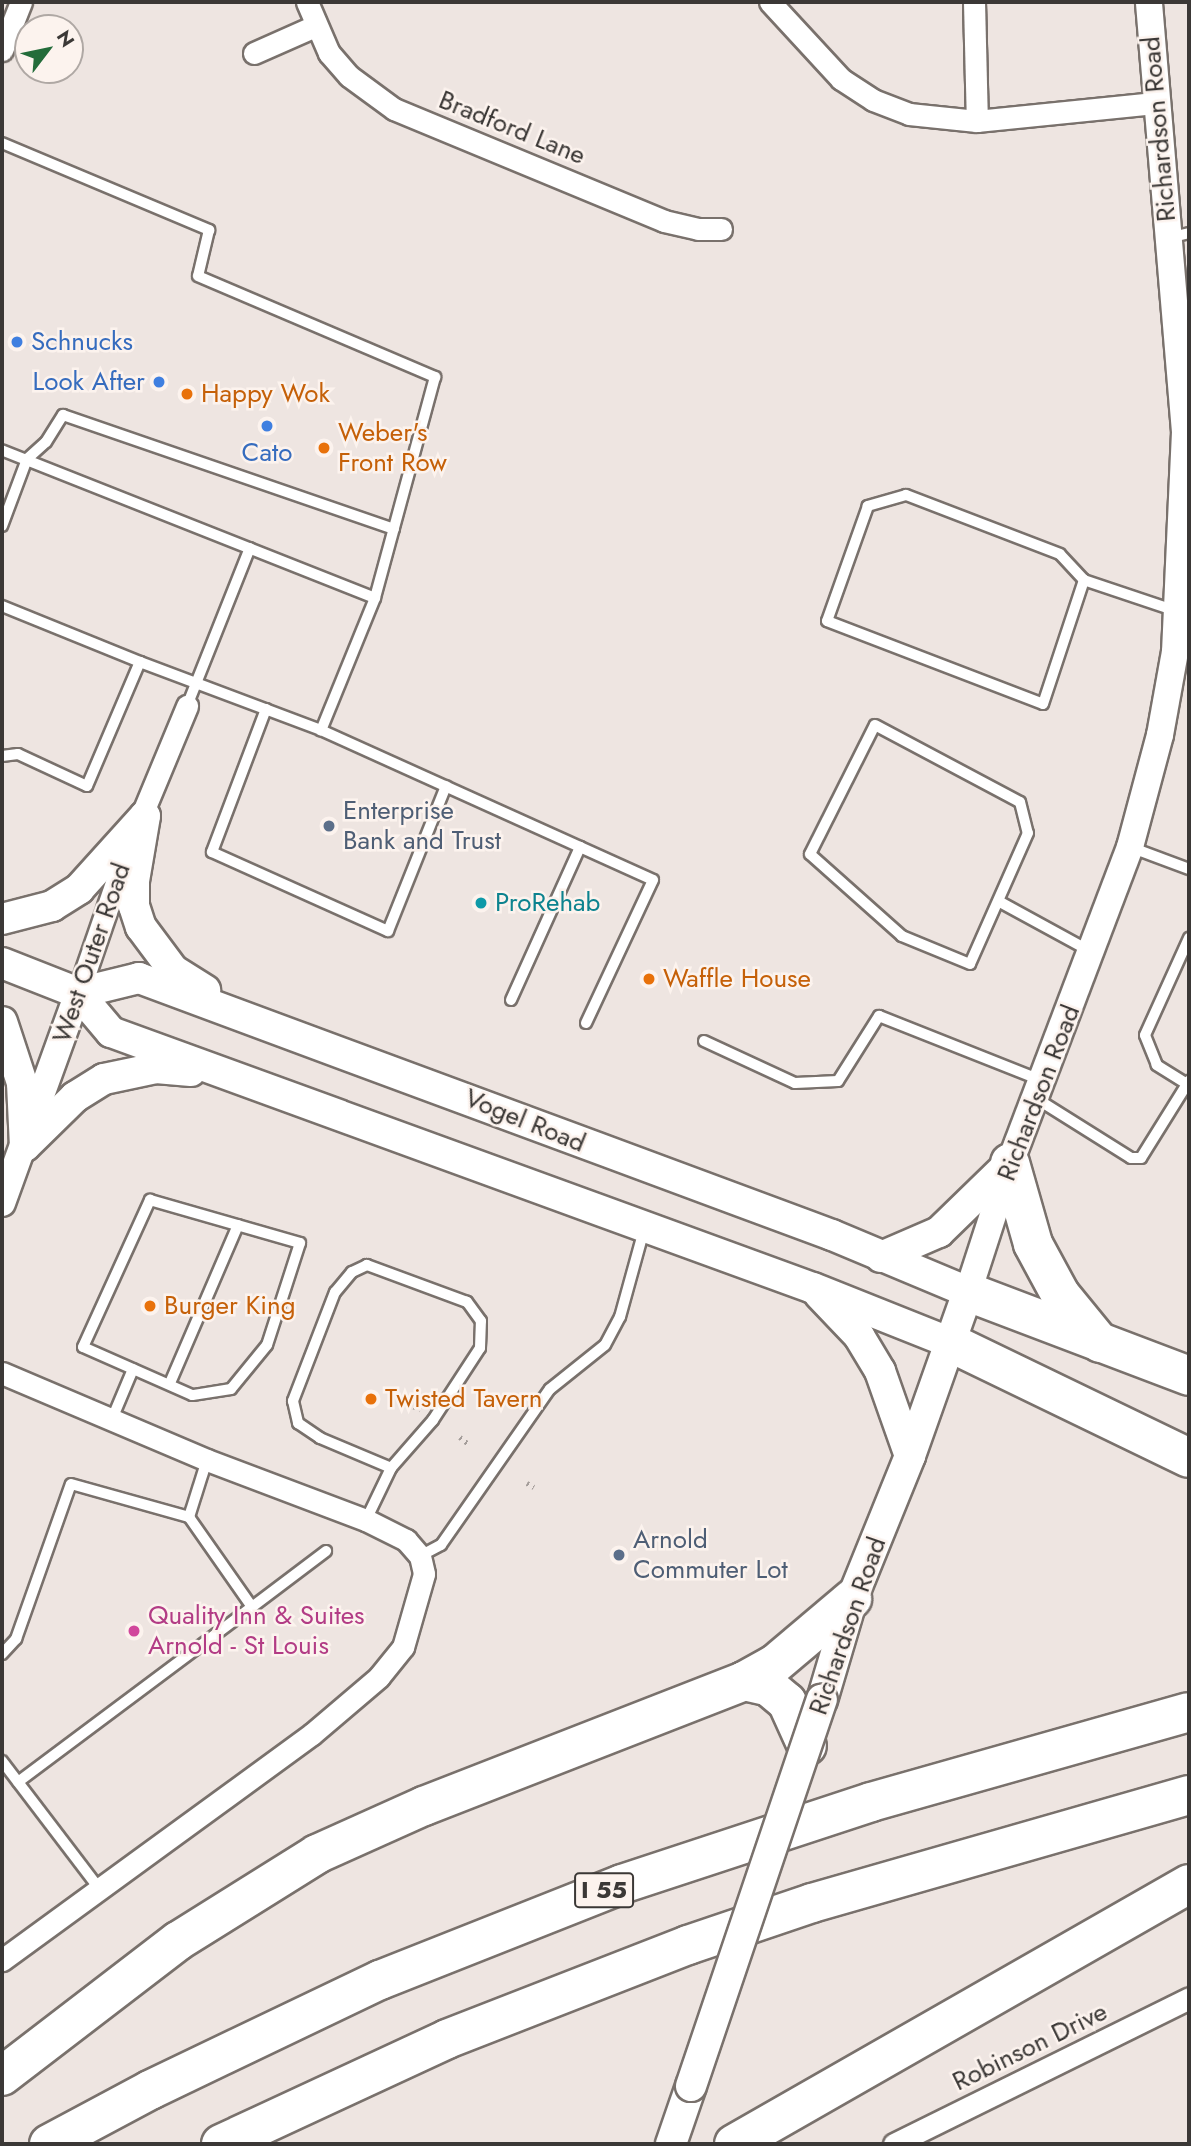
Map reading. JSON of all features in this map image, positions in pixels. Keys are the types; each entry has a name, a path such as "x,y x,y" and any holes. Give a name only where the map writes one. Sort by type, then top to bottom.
{"highway":[{"path":"1010,1163 1033,1244 1060,1294 1104,1347"},
{"path":"968,1292 1104,1347 1189,1376"},
{"path":"951,1343 1189,1458"},
{"path":"2,2076 178,1941 317,1854 412,1811 744,1681 775,1664 852,1599"},
{"path":"744,1681 769,1687 808,1705 807,1746"},
{"name":"I 55","path":"49,2144 274,2029 380,1980 574,1902 870,1802 1189,1712"},
{"path":"221,2144 447,2039 688,1945 812,1903 1189,1795"},
{"path":"734,2144 1189,1884"}],"main road":[{"path":"2,919 52,906 79,889 145,816"},
{"path":"145,816 134,881 134,906 141,928 173,970 252,1019"},
{"path":"2,963 78,993 111,1032 645,1229 813,1287 951,1343"},
{"name":"Vogel Road","path":"78,993 139,978 968,1292"},
{"path":"2,1022 22,1083 25,1146"},
{"path":"25,1146 75,1097 104,1079 156,1068 228,1075"},
{"path":"881,1257 939,1232 1010,1163"},
{"path":"813,1287 859,1336 880,1371 910,1456"},
{"name":"Richardson Road","path":"808,1705 910,1456 968,1292"},
{"name":"Richardson Road","path":"671,2144 807,1746"}],"street":[{"path":"2,51 21,2"},
{"name":"Bradford Lane","path":"307,2 315,26 349,76 394,109 664,221 721,229"},
{"path":"770,2 841,79 873,100 909,114 977,121 1154,103"},
{"path":"974,2 977,121"},
{"name":"Richardson Road","path":"968,1292 1010,1163 1093,952 1130,847 1160,735 1184,613 1185,432 1178,236 1154,103 1149,2"},
{"path":"254,53 315,26"},
{"name":"West Outer Road","path":"2,1203 25,1146 128,848 145,816 187,706"},
{"path":"2,1373 207,1460 366,1520 406,1539 420,1556 424,1574 403,1647 392,1664 313,1734 101,1891 2,1960"},
{"name":"Robinson Drive","path":"894,2144 1189,1998"}],"lane":[{"path":"2,143 209,230 198,276 435,377 375,598 321,730"},
{"path":"2,526 27,459 46,442 64,415 394,529"},
{"path":"2,450 375,598"},
{"path":"1084,580 1043,704 827,621 868,506 906,495 1060,554 1084,580 1184,613"},
{"path":"187,706 250,548"},
{"path":"2,606 140,662 321,730 653,880 586,1023"},
{"path":"2,756 18,754 88,786 140,662"},
{"path":"266,709 212,852 388,931 446,786"},
{"path":"875,725 1020,802 1028,834 1000,902 971,964 902,936 810,854 875,725"},
{"path":"511,1000 580,847"},
{"path":"1130,847 1189,869"},
{"path":"1000,902 1093,952"},
{"path":"704,1041 795,1083 838,1080 879,1016 1040,1090 1131,1158 1141,1158 1188,1082 1157,1065 1145,1035 1189,938"},
{"path":"150,1200 237,1225 300,1243 267,1345 232,1389 192,1395 170,1383 83,1348 150,1200"},
{"path":"170,1383 237,1225"},
{"path":"420,1556 441,1545 550,1389 604,1345 620,1317 645,1229"},
{"path":"366,1520 391,1468 433,1420 480,1348 481,1321 467,1302 367,1265 352,1272 335,1292 293,1401 298,1423 320,1438 391,1468"},
{"path":"112,1419 134,1369"},
{"path":"189,1517 207,1460"},
{"path":"2,1654 16,1639 71,1484 189,1517 252,1607"},
{"path":"18,1782 326,1551"},
{"path":"2,1760 101,1891"}],"path":[{"path":"408,1403 420,1410"},
{"path":"460,1437 470,1445"},
{"path":"527,1483 534,1487"}],"place":[{"name":"Schnucks","path":"17,342"},
{"name":"Look After","path":"159,382"},
{"name":"Happy Wok","path":"187,394"},
{"name":"Cato","path":"267,426"},
{"name":"Weber's Front Row","path":"324,448"},
{"name":"Enterprise Bank and Trust","path":"329,826"},
{"name":"ProRehab","path":"481,903"},
{"name":"Waffle House","path":"649,979"},
{"name":"Burger King","path":"150,1306"},
{"name":"Twisted Tavern","path":"371,1399"},
{"name":"Arnold Commuter Lot","path":"619,1555"},
{"name":"Quality Inn & Suites Arnold - St Louis","path":"134,1631"}]}
